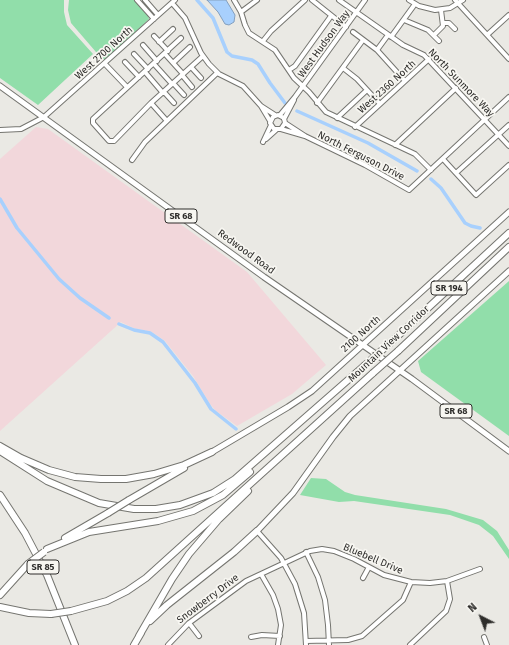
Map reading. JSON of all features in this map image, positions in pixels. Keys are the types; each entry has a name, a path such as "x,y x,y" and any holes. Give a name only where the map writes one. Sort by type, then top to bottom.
{"highway":[{"name":"Mountain View Corridor","path":"318,408 509,233"},
{"name":"Mountain View Corridor","path":"317,423 509,247"},
{"path":"45,551 89,532 167,519 208,504 237,485 318,408"},
{"path":"0,451 47,481 93,501 127,509 164,508 197,500 228,484 250,468 318,408"},
{"path":"0,607 29,613 51,614 71,611 107,601 140,583 317,423"},
{"path":"134,645 177,571 202,538 317,423"},
{"path":"0,446 21,458 49,470 75,477 101,479 126,479 154,474 184,465 212,452"},
{"path":"0,595 28,564 45,551 212,452"},
{"name":"SR 85","path":"0,495 25,533 47,575 75,645"},
{"path":"139,636 161,610 257,532"}],"main road":[{"name":"Redwood Road","path":"0,86 264,277 363,344 509,451"},
{"name":"2100 North","path":"212,452 304,397 509,212"},
{"path":"257,532 293,493 345,422 509,271"}],"street":[{"path":"138,0 154,19"},
{"path":"145,0 158,15"},
{"path":"234,0 241,12 245,26 249,33 263,41 278,53 294,78 326,112 417,155 432,170 509,97"},
{"path":"241,12 257,0"},
{"path":"263,41 271,31 305,0"},
{"path":"312,0 346,27"},
{"name":"North Sunmore Way","path":"339,0 406,47 421,53 429,59 509,146"},
{"name":"West Hudson Way","path":"295,98 271,123 263,142 279,129 285,121 295,98 303,86 366,0"},
{"path":"409,0 431,10 441,10 463,0"},
{"path":"174,2 185,18 203,56 217,73 243,86 261,106 271,123 279,129"},
{"name":"West 2700 North","path":"0,130 21,129 44,117 174,2"},
{"path":"456,2 509,59"},
{"path":"377,50 404,20 415,4"},
{"path":"434,35 442,27 443,23 441,10"},
{"path":"487,35 509,15"},
{"path":"289,70 295,66 331,16"},
{"path":"404,20 428,30 439,41"},
{"path":"443,23 449,23 455,29"},
{"path":"159,42 173,29"},
{"path":"353,32 377,50 405,81"},
{"path":"154,36 192,87"},
{"path":"181,38 93,120 93,124 109,141 114,141 151,103 203,56"},
{"path":"317,103 363,40"},
{"path":"143,46 173,84 184,95"},
{"path":"173,63 190,47"},
{"path":"134,54 146,71 174,103"},
{"name":"West 2360 North","path":"356,127 429,59"},
{"path":"125,62 139,77"},
{"path":"105,64 127,87"},
{"path":"191,67 202,78"},
{"path":"343,68 354,76 380,104"},
{"path":"132,160 145,142 217,73"},
{"path":"395,145 456,88"},
{"path":"337,118 368,90"},
{"path":"151,103 167,121"},
{"path":"261,106 278,115"},
{"name":"North Ferguson Drive","path":"278,115 305,136"},
{"path":"456,173 509,125"},
{"name":"North Ferguson Drive","path":"279,129 305,136 365,165 409,190 432,170"},
{"path":"443,159 476,195 509,165"},
{"path":"257,532 285,564 300,599 305,621 306,643 329,643 352,640 365,634 403,600 411,582"},
{"name":"Bluebell Drive","path":"285,564 306,552 318,549 330,550 351,557 391,577 411,582 430,583 447,580 480,569"},
{"path":"306,552 323,592 328,616 329,643"},
{"name":"Snowberry Drive","path":"168,645 189,623 242,583 285,564"},
{"path":"363,578 369,567"},
{"path":"261,574 273,595 278,609 280,636 278,645"},
{"path":"410,645 446,611 450,598 447,580"},
{"path":"189,623 199,636"},
{"path":"251,637 262,635 280,636"},
{"path":"484,638 487,645"}],"shaded area":[{"path":"36,127 48,129 247,272 326,365 292,394 237,426 216,411 210,404 193,376 165,341 152,332 133,328 121,322 0,431 0,159"}],"green space":[{"path":"0,0 64,0 64,12 67,25 93,54 38,105 0,78"},
{"path":"69,0 135,0 148,15 149,19 106,60 102,59 71,23 68,10"},
{"path":"509,281 509,436 421,372 418,361"},
{"path":"311,478 326,479 345,492 355,495 446,509 483,520 497,531 509,550 509,559 493,536 479,525 450,515 354,501 339,502 300,495"}],"water":[{"path":"207,0 226,0 235,15 234,22 229,25 225,24 218,12"}],"waterway":[{"path":"197,0 213,18 227,52 232,56 252,60 258,64 285,103"},
{"path":"297,111 368,143 417,171"},
{"path":"431,179 441,188 465,223 480,228"},
{"path":"0,199 17,228 59,279 80,298 109,318"},
{"path":"119,324 134,330 150,333 163,342 195,383 211,409 236,429"}]}
